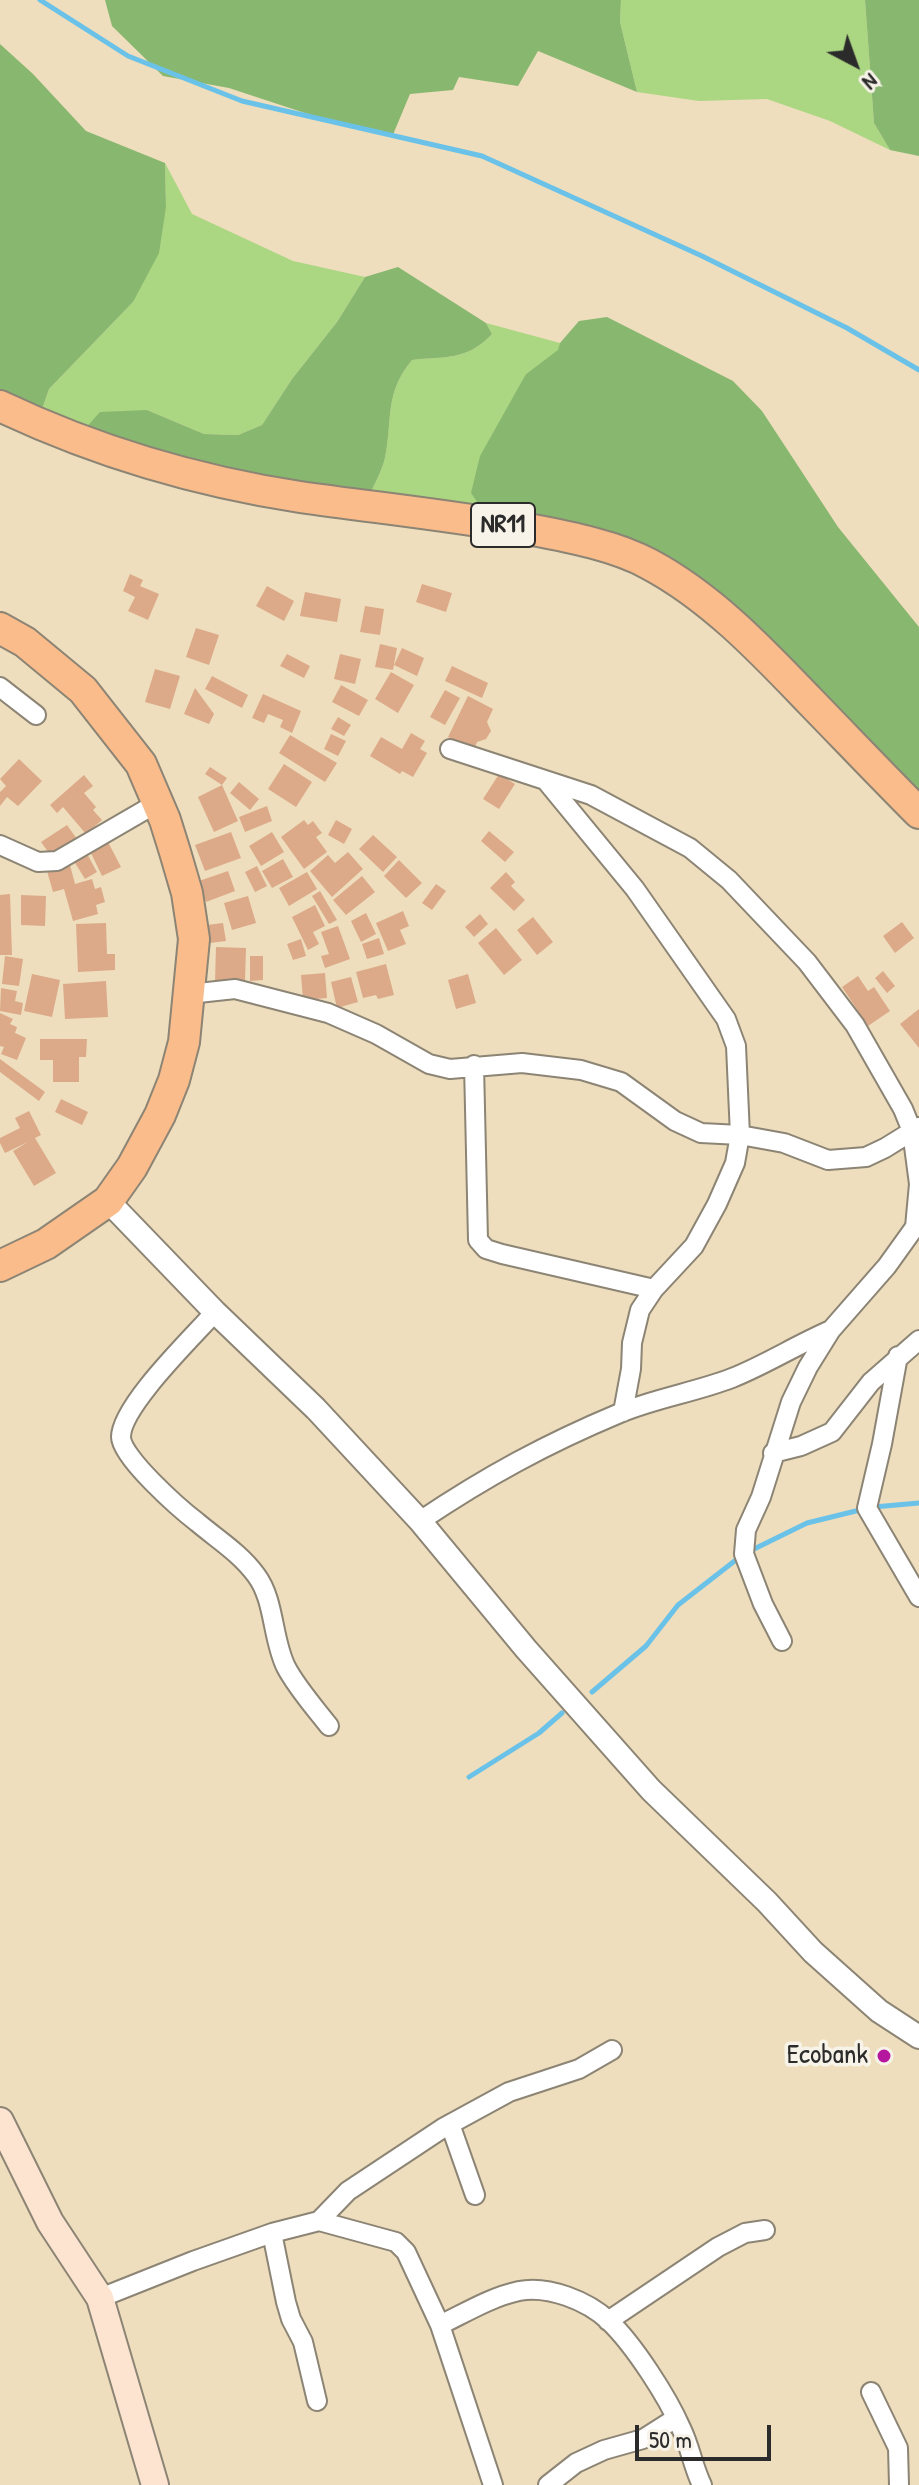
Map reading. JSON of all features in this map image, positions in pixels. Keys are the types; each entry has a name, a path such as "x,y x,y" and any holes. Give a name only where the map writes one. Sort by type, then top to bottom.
{"highway":[{"name":"NR11","path":"0,406 37,424 157,467 296,496 491,522 579,539 647,562 694,592 732,624 773,662 919,813"},
{"path":"0,628 25,642 83,690 141,764 187,893 194,939 184,1042 174,1080 148,1138 108,1201 46,1244 0,1266"}],"main road":[{"path":"2,2131 50,2222 100,2298 155,2485"}],"street":[{"path":"0,687 36,715"},
{"path":"450,749 591,795 690,848 729,880 807,962 855,1025 915,1129 919,1184 917,1228 831,1330 808,1367 791,1402 761,1497 746,1530 744,1554 763,1604 782,1641"},
{"path":"547,782 635,889 726,1019 736,1046 740,1135 735,1163 694,1246 654,1289 640,1310 632,1343 623,1412"},
{"path":"0,845 38,862 57,861 157,803"},
{"path":"189,994 235,989 328,1013 376,1034 429,1064 450,1069 522,1063 581,1070 621,1082 675,1121 701,1133 740,1135 784,1143 828,1160 847,1161 866,1157 915,1129"},
{"path":"474,1065 478,1240 486,1249 502,1254 654,1289"},
{"path":"108,1201 215,1312 316,1409 420,1521 526,1649 651,1790 767,1902 813,1952 879,2011 919,2037"},
{"path":"215,1312 143,1392 126,1416 120,1438 124,1450 144,1474 246,1562 259,1579 286,1668 329,1726"},
{"path":"420,1521 480,1481 532,1452 623,1412 734,1377 831,1330"},
{"path":"773,1453 801,1446 832,1432 871,1382 919,1340"},
{"path":"898,1356 867,1508 919,1597"},
{"path":"319,2221 348,2191 450,2124 509,2092 579,2069 612,2050"},
{"path":"450,2124 475,2195"},
{"path":"100,2298 272,2233 319,2221 396,2242 406,2252 440,2325 493,2485"},
{"path":"608,2321 718,2247 745,2233 765,2230"},
{"path":"272,2233 286,2302 303,2342 317,2401"},
{"path":"440,2325 499,2296 522,2290 574,2299 608,2321 663,2393 702,2485"},
{"path":"871,2392 898,2448 899,2485"},
{"path":"548,2485 576,2463 604,2450 643,2439 676,2418"}],"green space":[{"path":"105,0 621,0 620,22 637,92 538,51 518,86 459,77 453,90 410,94 392,137 317,117 229,88 163,76 112,26"},
{"path":"621,0 865,0 874,123 890,150 830,121 767,99 699,101 637,92 620,22"},
{"path":"865,0 919,0 919,156 890,150 874,123"},
{"path":"0,44 86,131 165,163 166,207 159,253 133,302 49,389 37,424 0,406"},
{"path":"165,163 192,214 293,261 365,277 337,322 292,379 262,425 238,435 204,434 147,410 77,438 37,424 49,389 133,302 166,207"},
{"path":"398,267 486,323 492,334 464,353 412,360 403,372 393,395 385,458 365,505 77,438 100,412 147,410 204,434 238,435 262,425 292,379 337,322 365,277"},
{"path":"607,317 733,381 762,411 838,527 919,627 919,813 694,592 491,522 471,493 480,456 526,374 558,350 560,343 579,321"},
{"path":"486,323 560,343 559,350 526,374 491,522 365,505 385,458 393,395 403,372 412,360 455,356 474,349 492,334"}],"building":[{"path":"130,574 143,580 140,586 159,594 148,620 128,611 135,597 123,591"},
{"path":"422,584 452,593 446,612 416,602"},
{"path":"267,586 294,601 284,621 256,606"},
{"path":"305,592 341,599 337,622 300,616"},
{"path":"365,606 384,609 380,635 360,632"},
{"path":"196,628 219,635 209,665 186,657"},
{"path":"380,644 397,648 393,670 375,667"},
{"path":"402,648 424,658 417,676 394,665"},
{"path":"287,654 310,666 304,678 280,666"},
{"path":"340,654 361,659 355,684 334,679"},
{"path":"452,666 488,683 482,698 445,681"},
{"path":"155,669 180,676 170,709 145,702"},
{"path":"391,672 414,685 398,713 375,699"},
{"path":"212,676 248,695 242,708 205,689"},
{"path":"341,685 368,700 359,716 332,702"},
{"path":"195,688 214,714 209,724 184,714"},
{"path":"445,690 460,698 445,725 430,717"},
{"path":"263,694 301,711 292,733 280,727 283,720 268,714 264,723 252,718"},
{"path":"468,696 493,709 487,722 491,731 486,739 477,742 474,750 448,737"},
{"path":"338,717 351,725 344,736 331,729"},
{"path":"411,733 425,741 420,749 427,753 413,777 402,771 400,774 370,756 381,737 402,749"},
{"path":"331,734 346,741 338,756 324,749"},
{"path":"290,735 337,763 325,782 279,753"},
{"path":"19,759 42,781 18,806 7,797 0,806 0,792 6,786 0,779"},
{"path":"284,764 312,782 296,807 268,789"},
{"path":"210,767 227,778 222,785 205,774"},
{"path":"499,774 515,784 499,809 483,799"},
{"path":"84,775 93,786 84,793 102,820 86,834 63,807 57,813 50,805"},
{"path":"239,782 259,799 250,810 230,793"},
{"path":"222,785 238,821 214,832 198,797"},
{"path":"267,806 272,821 245,832 239,817"},
{"path":"304,820 308,825 313,821 322,833 316,837 327,852 304,869 281,837"},
{"path":"336,820 352,829 344,844 328,835"},
{"path":"67,825 77,839 51,856 41,842"},
{"path":"489,831 514,852 505,862 481,841"},
{"path":"231,832 241,858 205,871 195,845"},
{"path":"272,832 284,852 261,866 249,846"},
{"path":"373,835 397,857 383,872 359,849"},
{"path":"108,842 121,867 102,876 90,851"},
{"path":"85,850 97,872 85,879 72,858"},
{"path":"348,852 363,869 332,897 310,871 328,855 335,863"},
{"path":"283,859 293,877 272,888 262,871"},
{"path":"399,860 422,883 406,898 384,876"},
{"path":"70,865 75,884 92,879 95,889 101,887 105,902 96,905 98,914 73,921 64,889 53,892 47,871"},
{"path":"257,866 267,886 255,892 245,872"},
{"path":"228,871 235,891 206,902 199,881"},
{"path":"307,872 317,889 289,906 279,888"},
{"path":"506,872 515,882 511,886 525,900 514,911 490,888"},
{"path":"362,876 375,892 346,915 333,900"},
{"path":"436,884 446,891 432,910 422,903"},
{"path":"320,891 337,920 329,924 312,896"},
{"path":"10,894 12,955 0,955 0,895"},
{"path":"21,895 46,896 45,926 21,925"},
{"path":"248,896 256,923 232,930 224,903"},
{"path":"315,905 325,926 313,932 319,944 308,950 292,917"},
{"path":"403,911 409,926 400,930 406,944 388,951 376,923"},
{"path":"366,913 376,934 361,942 351,921"},
{"path":"480,914 488,924 474,937 465,927"},
{"path":"533,917 553,942 537,955 517,930"},
{"path":"902,922 914,938 895,953 883,936"},
{"path":"106,923 107,954 115,954 115,970 78,972 76,924"},
{"path":"223,923 226,941 210,943 207,925"},
{"path":"338,926 350,959 325,968 321,956 329,954 321,932"},
{"path":"496,928 522,960 504,975 478,943"},
{"path":"379,938 384,954 367,959 362,944"},
{"path":"301,939 306,956 293,960 287,944"},
{"path":"216,947 246,948 245,982 215,981"},
{"path":"5,956 23,959 19,986 2,984"},
{"path":"250,956 263,956 263,980 250,981"},
{"path":"386,964 394,995 378,999 376,995 363,998 356,972"},
{"path":"883,971 895,986 887,993 875,978"},
{"path":"325,973 327,998 303,1000 301,975"},
{"path":"32,974 60,980 52,1017 24,1011"},
{"path":"468,974 476,1003 456,1009 448,980"},
{"path":"858,976 868,991 874,987 890,1011 868,1026 842,987"},
{"path":"351,977 358,1002 337,1008 331,982"},
{"path":"106,981 108,1017 65,1019 63,984"},
{"path":"1,988 17,991 15,1001 23,1003 21,1015 0,1011"},
{"path":"919,1009 919,1048 900,1024"},
{"path":"0,1013 13,1019 10,1024 17,1027 15,1033 26,1038 17,1060 1,1054 4,1047 0,1046"},
{"path":"40,1039 87,1039 86,1057 79,1057 79,1082 53,1082 53,1060 40,1060"},
{"path":"0,1059 45,1092 39,1101 0,1072"},
{"path":"61,1099 88,1112 82,1125 55,1112"},
{"path":"29,1111 41,1135 35,1138 56,1173 34,1186 13,1151 28,1142 5,1153 0,1143 0,1138 20,1128 15,1118"}],"waterway":[{"path":"40,0 128,56 242,101 482,156 702,256 847,328 919,370"},
{"path":"874,1507 919,1503"},
{"path":"750,1551 807,1523 864,1509"},
{"path":"592,1692 646,1646 678,1605 741,1556"},
{"path":"469,1777 539,1733 562,1713"}],"place":[{"name":"Ecobank","path":"884,2056"}]}
